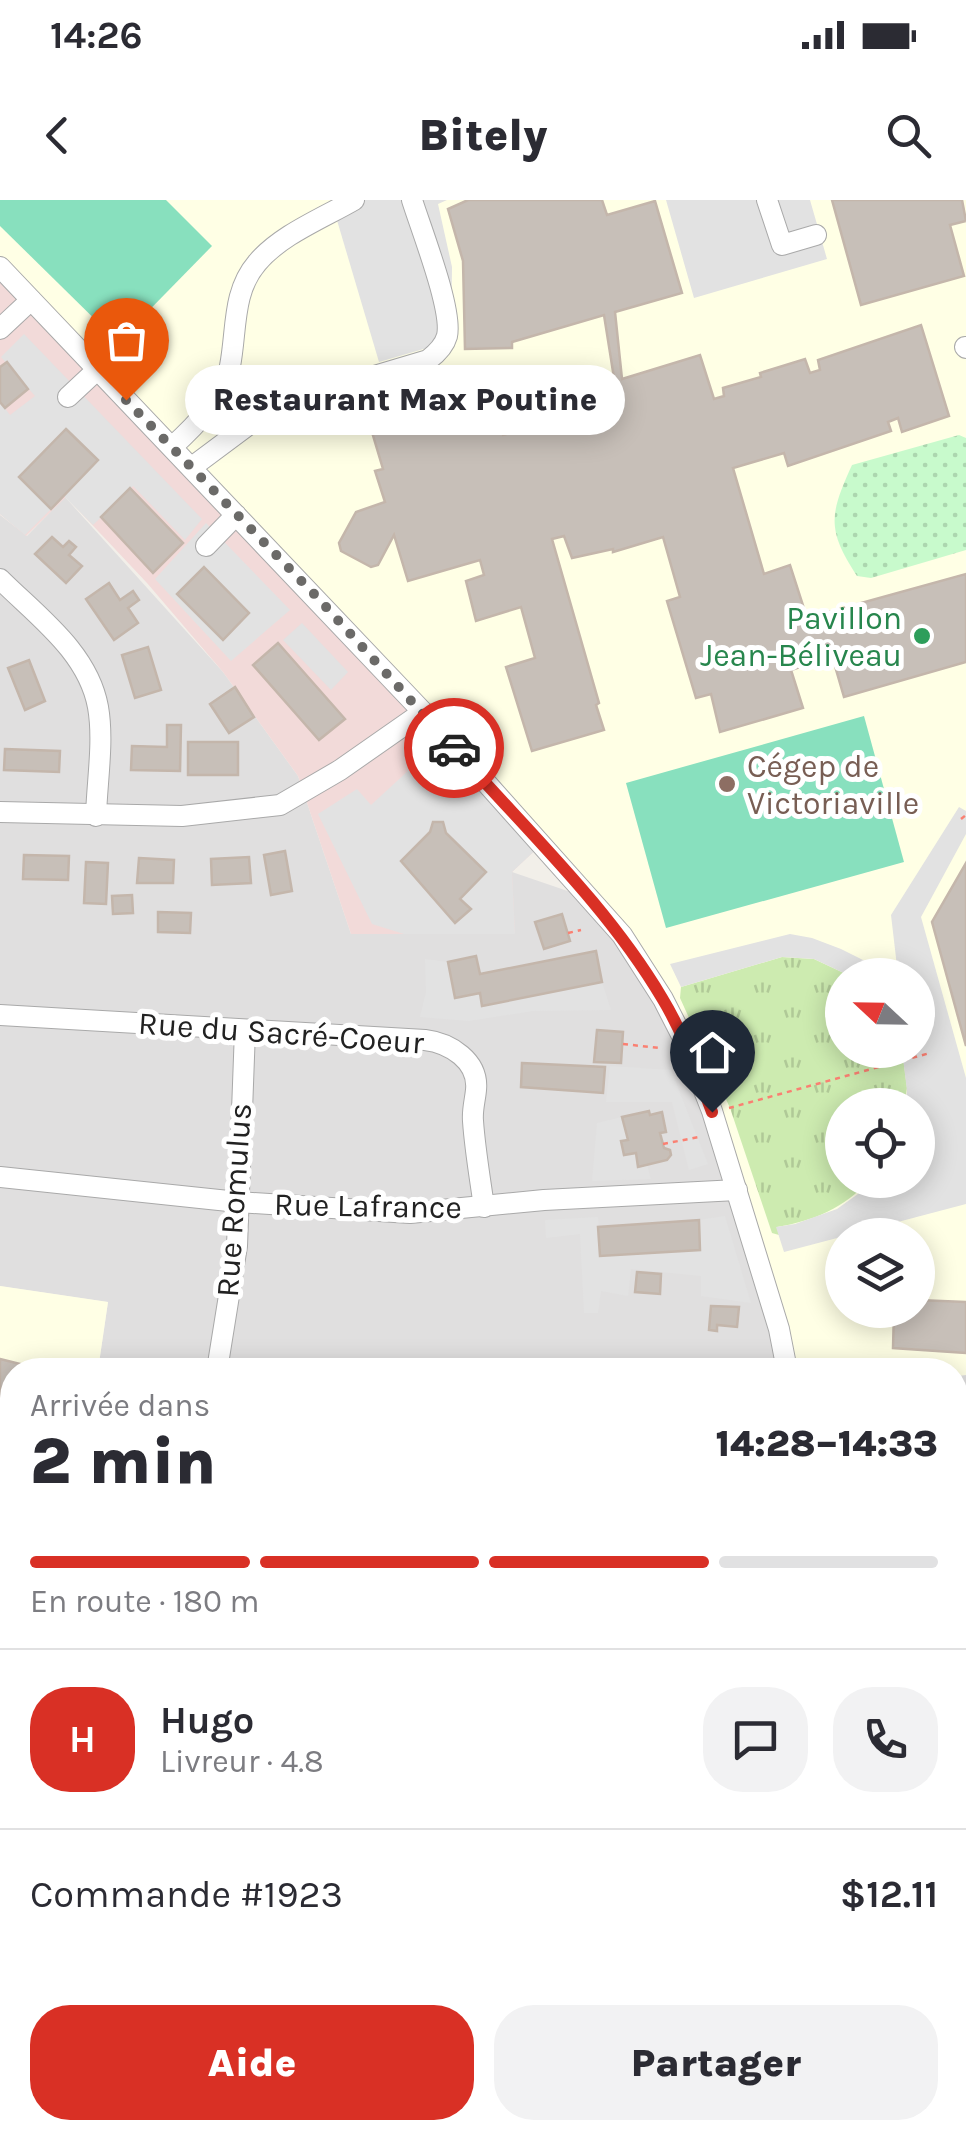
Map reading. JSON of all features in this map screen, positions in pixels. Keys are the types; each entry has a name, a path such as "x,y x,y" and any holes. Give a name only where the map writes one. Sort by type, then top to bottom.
{"street":[{"path":"172,447 214,401 230,370 238,301 245,278 276,245 354,200"},
{"path":"192,466 263,414 297,399 428,360 440,351 447,336 446,314 412,200"},
{"path":"767,200 782,245 816,235"},
{"path":"0,267 423,712 622,936 664,1001 712,1112 785,1358"},
{"path":"0,328 31,300"},
{"path":"68,397 98,368"},
{"path":"206,546 236,515"},
{"path":"0,579 70,649 90,680 98,710 96,816"},
{"path":"0,812 182,816 280,806 423,712"},
{"name":"Rue du Sacré-Coeur","path":"0,1016 425,1040 452,1048 464,1058 476,1089 472,1114 484,1207"},
{"name":"Rue Romulus","path":"219,1358 237,1246 245,1030"},
{"name":"Rue Lafrance","path":"0,1177 238,1202 410,1213 737,1190"}],"path":[{"path":"961,819 966,815"},
{"path":"568,933 581,930"},
{"path":"622,1044 660,1048"},
{"path":"712,1112 875,1068"},
{"path":"663,1144 699,1136"}],"shaded area":[{"name":"Cégep de Victoriaville","path":"0,200 966,200 966,1358 784,1358 712,1111 622,935 0,267"},
{"path":"331,200 447,200 438,204 452,267 451,341 379,362"},
{"path":"666,200 810,200 827,259 694,298"},
{"path":"0,268 543,843 512,872 515,934 351,934 298,776 223,672 66,497 26,536 0,514"},
{"path":"24,334 202,519 185,540 133,486 93,525 64,496 98,460 66,429 19,477 51,509 25,535 0,514 0,402 10,415 35,396 1,357"},
{"path":"65,497 223,672 298,776 351,934 512,872 591,899 622,935 701,1083 783,1358 100,1358 108,1302 0,1286 0,515 27,536"},
{"path":"206,523 290,610 231,661 155,579","holes":["204,568 249,613 222,639 177,594"]},
{"path":"302,623 348,672 331,690 283,640"},
{"path":"456,751 543,843 512,872 515,934 404,934 372,924 318,814 357,789 371,805 409,770 423,783"},
{"path":"959,807 966,811 966,834 921,917 932,958 896,958 891,915"},
{"path":"790,934 812,938 859,958 825,958 825,964 814,959 782,957 681,987 670,964"},
{"path":"425,959 448,962 455,998 480,993 482,1005 602,982 611,1010 533,1011 469,1021 420,1017 426,992"},
{"path":"935,967 966,1078 966,1204 913,1218 825,1218 825,1241 784,1252 776,1227 837,1209 852,1198 935,1198 935,1088 907,1088 904,1068 935,1068"},
{"path":"610,1066 671,1070 708,1164 689,1170 672,1102 606,1102"},
{"path":"622,1117 628,1140 621,1141 624,1155 636,1153 638,1166 647,1164 651,1179 592,1181 597,1123"},
{"path":"725,1216 751,1303 701,1296 701,1276 631,1269 628,1296 601,1291 598,1313 584,1313 580,1234 546,1238 545,1220 598,1217 601,1256 700,1250 699,1220"},
{"path":"0,1286 108,1302 100,1358 0,1358"}],"green space":[{"path":"0,200 166,200 212,246 118,342 0,226"},
{"path":"959,435 966,438 966,550 871,578 857,576 840,546 835,522 839,497 852,465"},
{"path":"864,716 904,862 666,928 626,783"},
{"path":"782,957 814,959 825,964 825,1068 904,1068 907,1088 825,1088 825,1198 850,1198 828,1212 777,1227 779,1235 772,1233 730,1108 680,998 681,987"}],"building":[{"path":"468,200 602,200 607,215 655,201 682,293 615,312 622,379 700,355 714,399 724,396 723,388 761,377 760,373 805,359 810,373 820,370 818,360 921,325 949,416 902,432 898,418 888,422 891,431 788,466 784,453 733,468 764,574 790,565 807,618 966,574 966,662 844,697 830,649 817,652 819,661 791,670 803,708 720,732 711,694 696,698 667,601 680,597 663,537 613,552 572,558 564,536 552,539 604,730 532,751 506,667 535,658 521,607 476,621 466,581 484,575 480,560 408,581 394,535 378,565 371,567 341,551 339,543 356,512 385,502 375,471 383,469 372,432 438,411 442,420 492,405 503,435 618,403 604,315 512,342 512,348 465,349 463,261 448,209"},
{"path":"832,200 962,200 966,221 950,225 964,276 861,305"},
{"path":"7,362 28,389 5,408 0,402 0,367"},
{"path":"66,429 98,460 51,509 19,477"},
{"path":"130,488 183,543 153,573 101,517"},
{"path":"52,537 63,547 69,541 76,547 69,555 82,566 66,583 35,554"},
{"path":"204,567 249,613 223,640 177,594"},
{"path":"109,583 120,600 133,591 139,600 128,608 138,623 114,640 86,599"},
{"path":"278,643 345,719 319,740 253,665"},
{"path":"148,647 161,690 135,698 122,655"},
{"path":"29,660 45,701 25,710 8,668"},
{"path":"235,687 254,717 229,733 210,704"},
{"path":"167,725 181,725 180,771 131,770 132,746 167,747"},
{"path":"188,742 238,742 238,775 188,775"},
{"path":"5,749 60,751 59,772 4,770"},
{"path":"433,822 443,822 446,833 486,872 460,899 471,909 455,923 401,861 430,832"},
{"path":"285,851 292,891 271,895 264,855"},
{"path":"24,855 69,856 68,880 23,879"},
{"path":"249,857 251,883 212,885 211,859"},
{"path":"139,858 174,860 173,883 137,883"},
{"path":"86,862 108,863 106,904 84,903"},
{"name":"Cégep de Victoriaville","path":"966,863 966,1046 932,922"},
{"path":"132,895 133,913 113,914 112,896"},
{"path":"158,912 191,913 190,933 158,932"},
{"path":"562,914 570,941 544,949 535,922"},
{"path":"596,951 602,982 482,1006 480,993 455,998 448,962 476,956 480,974"},
{"path":"597,1030 623,1032 621,1063 594,1062"},
{"path":"522,1063 605,1067 603,1093 521,1087"},
{"path":"649,1111 650,1115 662,1112 666,1132 660,1133 664,1148 671,1155 667,1160 638,1167 636,1153 624,1155 621,1141 628,1140 622,1117"},
{"path":"699,1220 700,1250 600,1256 598,1227"},
{"path":"637,1272 661,1274 660,1294 635,1292"},
{"path":"935,1301 966,1302 966,1353 893,1348 894,1328 935,1328"},
{"path":"711,1306 739,1307 737,1327 717,1325 717,1331 709,1330"}],"way so far":[{"path":"126,400 316,596 454,748"}],"place":[{"name":"Restaurant Max Poutine","path":"126,400"},
{"name":"Pavillon Jean-Béliveau","path":"922,636"},
{"name":"Cégep de Victoriaville","path":"727,784"}],"route":[{"path":"454,748 622,936 685,1042 712,1112"}]}
